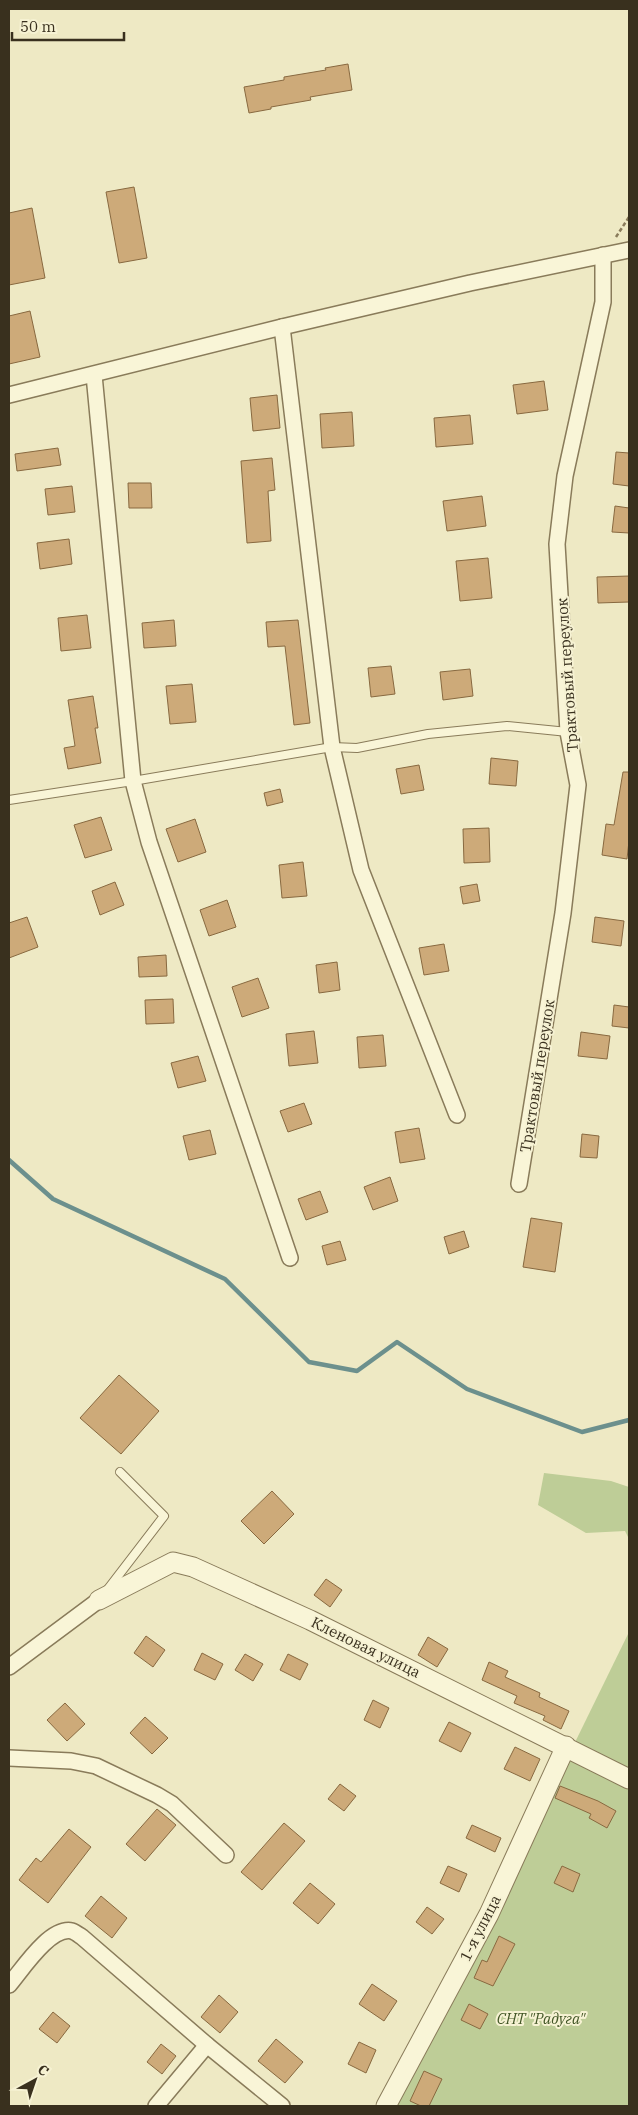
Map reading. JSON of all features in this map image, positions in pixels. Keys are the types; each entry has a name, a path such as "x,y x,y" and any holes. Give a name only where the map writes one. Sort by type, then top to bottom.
{"street":[{"path":"9,394 470,283 629,250"},
{"name":"Трактовый переулок","path":"519,1184 563,913 578,785 568,732 557,544 565,476 602,302 603,255"},
{"path":"282,327 332,747 361,870 457,1115"},
{"path":"94,375 132,782 150,842 290,1258"},
{"name":"Кленовая улица","path":"99,1600 174,1562 193,1567 310,1620 629,1779"},
{"path":"9,1667 99,1600"},
{"name":"1-я улица","path":"386,2106 488,1914 566,1746"},
{"path":"9,1758 71,1762 96,1766 172,1804 226,1855"},
{"path":"9,1985 49,1938 58,1933 72,1931 82,1937 207,2045 282,2106"},
{"path":"156,2106 207,2045"}],"lane":[{"path":"9,800 132,782 332,747 357,748 428,734 507,726 568,732"},
{"path":"99,1600 164,1516 120,1472"}],"green space":[{"path":"544,1473 611,1481 629,1487 629,1539 625,1531 586,1533 538,1505"},
{"name":"СНТ \"Радуга\"","path":"629,1632 629,2106 397,2106"}],"building":[{"path":"348,64 352,90 310,97 311,100 249,113 244,87 284,80 284,77 326,70 325,68"},
{"path":"134,187 147,258 119,263 106,192"},
{"path":"32,208 45,278 9,285 9,213"},
{"path":"30,311 40,357 9,364 9,316"},
{"path":"544,381 548,410 517,414 513,385"},
{"path":"277,395 280,428 253,431 250,398"},
{"path":"352,412 354,446 322,448 320,414"},
{"path":"470,415 473,444 436,447 434,418"},
{"path":"58,448 61,465 17,471 15,454"},
{"path":"616,452 629,453 629,486 613,484"},
{"path":"272,458 275,490 268,491 271,541 247,543 241,461"},
{"path":"128,483 151,483 152,508 129,508"},
{"path":"72,486 75,512 48,515 45,489"},
{"path":"482,496 486,526 447,531 443,501"},
{"path":"615,506 629,508 629,533 612,532"},
{"path":"69,539 72,564 40,569 37,543"},
{"path":"488,558 492,598 460,601 456,561"},
{"path":"629,576 629,602 598,603 597,577"},
{"path":"87,615 91,648 61,651 58,618"},
{"path":"174,620 176,646 144,648 142,623"},
{"path":"298,620 310,723 294,725 285,646 268,647 266,622"},
{"path":"391,666 395,694 371,697 368,668"},
{"path":"470,669 473,696 443,700 440,672"},
{"path":"192,684 196,722 170,724 166,686"},
{"path":"93,696 98,728 95,728 101,763 68,769 64,748 75,746 68,700"},
{"path":"491,758 518,761 516,786 489,784"},
{"path":"419,765 424,790 401,794 396,769"},
{"path":"623,772 629,772 629,841 627,859 602,855 606,824 614,825"},
{"path":"280,789 283,802 267,806 264,793"},
{"path":"101,817 112,850 85,858 74,825"},
{"path":"195,819 206,852 178,862 166,829"},
{"path":"489,828 490,862 464,863 463,829"},
{"path":"303,862 307,896 282,898 279,865"},
{"path":"115,882 124,905 100,915 92,891"},
{"path":"477,884 480,901 463,904 460,887"},
{"path":"227,900 236,927 209,936 200,910"},
{"path":"27,917 38,947 9,958 9,923"},
{"path":"595,917 624,921 621,946 592,942"},
{"path":"444,944 449,971 424,975 419,948"},
{"path":"166,955 167,976 139,977 138,957"},
{"path":"337,962 340,990 319,993 316,965"},
{"path":"258,978 269,1008 242,1017 232,987"},
{"path":"173,999 174,1023 146,1024 145,1000"},
{"path":"614,1005 629,1007 629,1028 612,1026"},
{"path":"314,1031 318,1063 289,1066 286,1034"},
{"path":"581,1032 610,1036 607,1059 578,1056"},
{"path":"383,1035 386,1066 359,1068 357,1037"},
{"path":"198,1056 206,1081 178,1088 171,1063"},
{"path":"304,1103 312,1124 288,1132 280,1111"},
{"path":"419,1128 425,1159 400,1163 395,1132"},
{"path":"210,1130 216,1154 189,1160 183,1136"},
{"path":"582,1134 599,1136 597,1158 580,1157"},
{"path":"390,1177 398,1201 373,1210 364,1187"},
{"path":"320,1191 328,1212 306,1220 298,1199"},
{"path":"531,1218 562,1223 555,1272 523,1267"},
{"path":"464,1231 469,1247 449,1254 444,1237"},
{"path":"340,1241 346,1260 327,1265 322,1246"},
{"path":"119,1375 159,1411 121,1454 80,1418"},
{"path":"272,1491 294,1514 264,1544 241,1521"},
{"path":"326,1579 342,1590 330,1607 314,1595"},
{"path":"146,1636 165,1650 153,1667 134,1653"},
{"path":"428,1637 448,1649 437,1667 418,1655"},
{"path":"202,1653 223,1664 215,1680 194,1670"},
{"path":"245,1654 263,1664 253,1681 235,1670"},
{"path":"288,1654 308,1664 300,1680 280,1670"},
{"path":"489,1662 508,1671 505,1677 540,1693 539,1697 569,1711 561,1729 543,1720 545,1716 514,1703 517,1696 482,1680"},
{"path":"373,1700 389,1708 380,1728 364,1720"},
{"path":"65,1703 85,1724 67,1741 47,1720"},
{"path":"145,1717 168,1738 152,1754 130,1733"},
{"path":"449,1722 471,1733 461,1752 439,1741"},
{"path":"515,1747 540,1759 530,1781 504,1769"},
{"path":"340,1784 356,1796 344,1811 328,1799"},
{"path":"560,1786 598,1801 616,1811 607,1828 589,1818 591,1814 555,1798"},
{"path":"157,1809 176,1825 145,1861 126,1844"},
{"path":"284,1823 305,1841 262,1890 241,1872"},
{"path":"472,1825 501,1838 495,1852 466,1838"},
{"path":"69,1829 91,1847 48,1903 19,1880 36,1858 41,1862"},
{"path":"448,1866 467,1874 459,1892 440,1883"},
{"path":"562,1866 580,1874 573,1892 554,1883"},
{"path":"310,1883 335,1904 318,1924 293,1903"},
{"path":"101,1896 127,1918 112,1938 85,1916"},
{"path":"427,1907 444,1919 432,1934 416,1922"},
{"path":"499,1936 515,1944 493,1986 474,1978 482,1960 487,1962"},
{"path":"372,1984 397,2001 384,2021 359,2004"},
{"path":"219,1995 238,2012 220,2033 201,2017"},
{"path":"469,2004 488,2014 480,2029 461,2020"},
{"path":"53,2012 70,2026 57,2043 39,2029"},
{"path":"276,2039 303,2062 285,2083 258,2061"},
{"path":"359,2042 376,2050 366,2073 348,2064"},
{"path":"161,2044 176,2056 162,2074 147,2062"},
{"path":"424,2071 442,2079 429,2106 421,2106 410,2101"}],"waterway":[{"path":"9,1160 53,1199 225,1279 309,1362 357,1371 397,1342 467,1389 582,1432 629,1420"}]}
